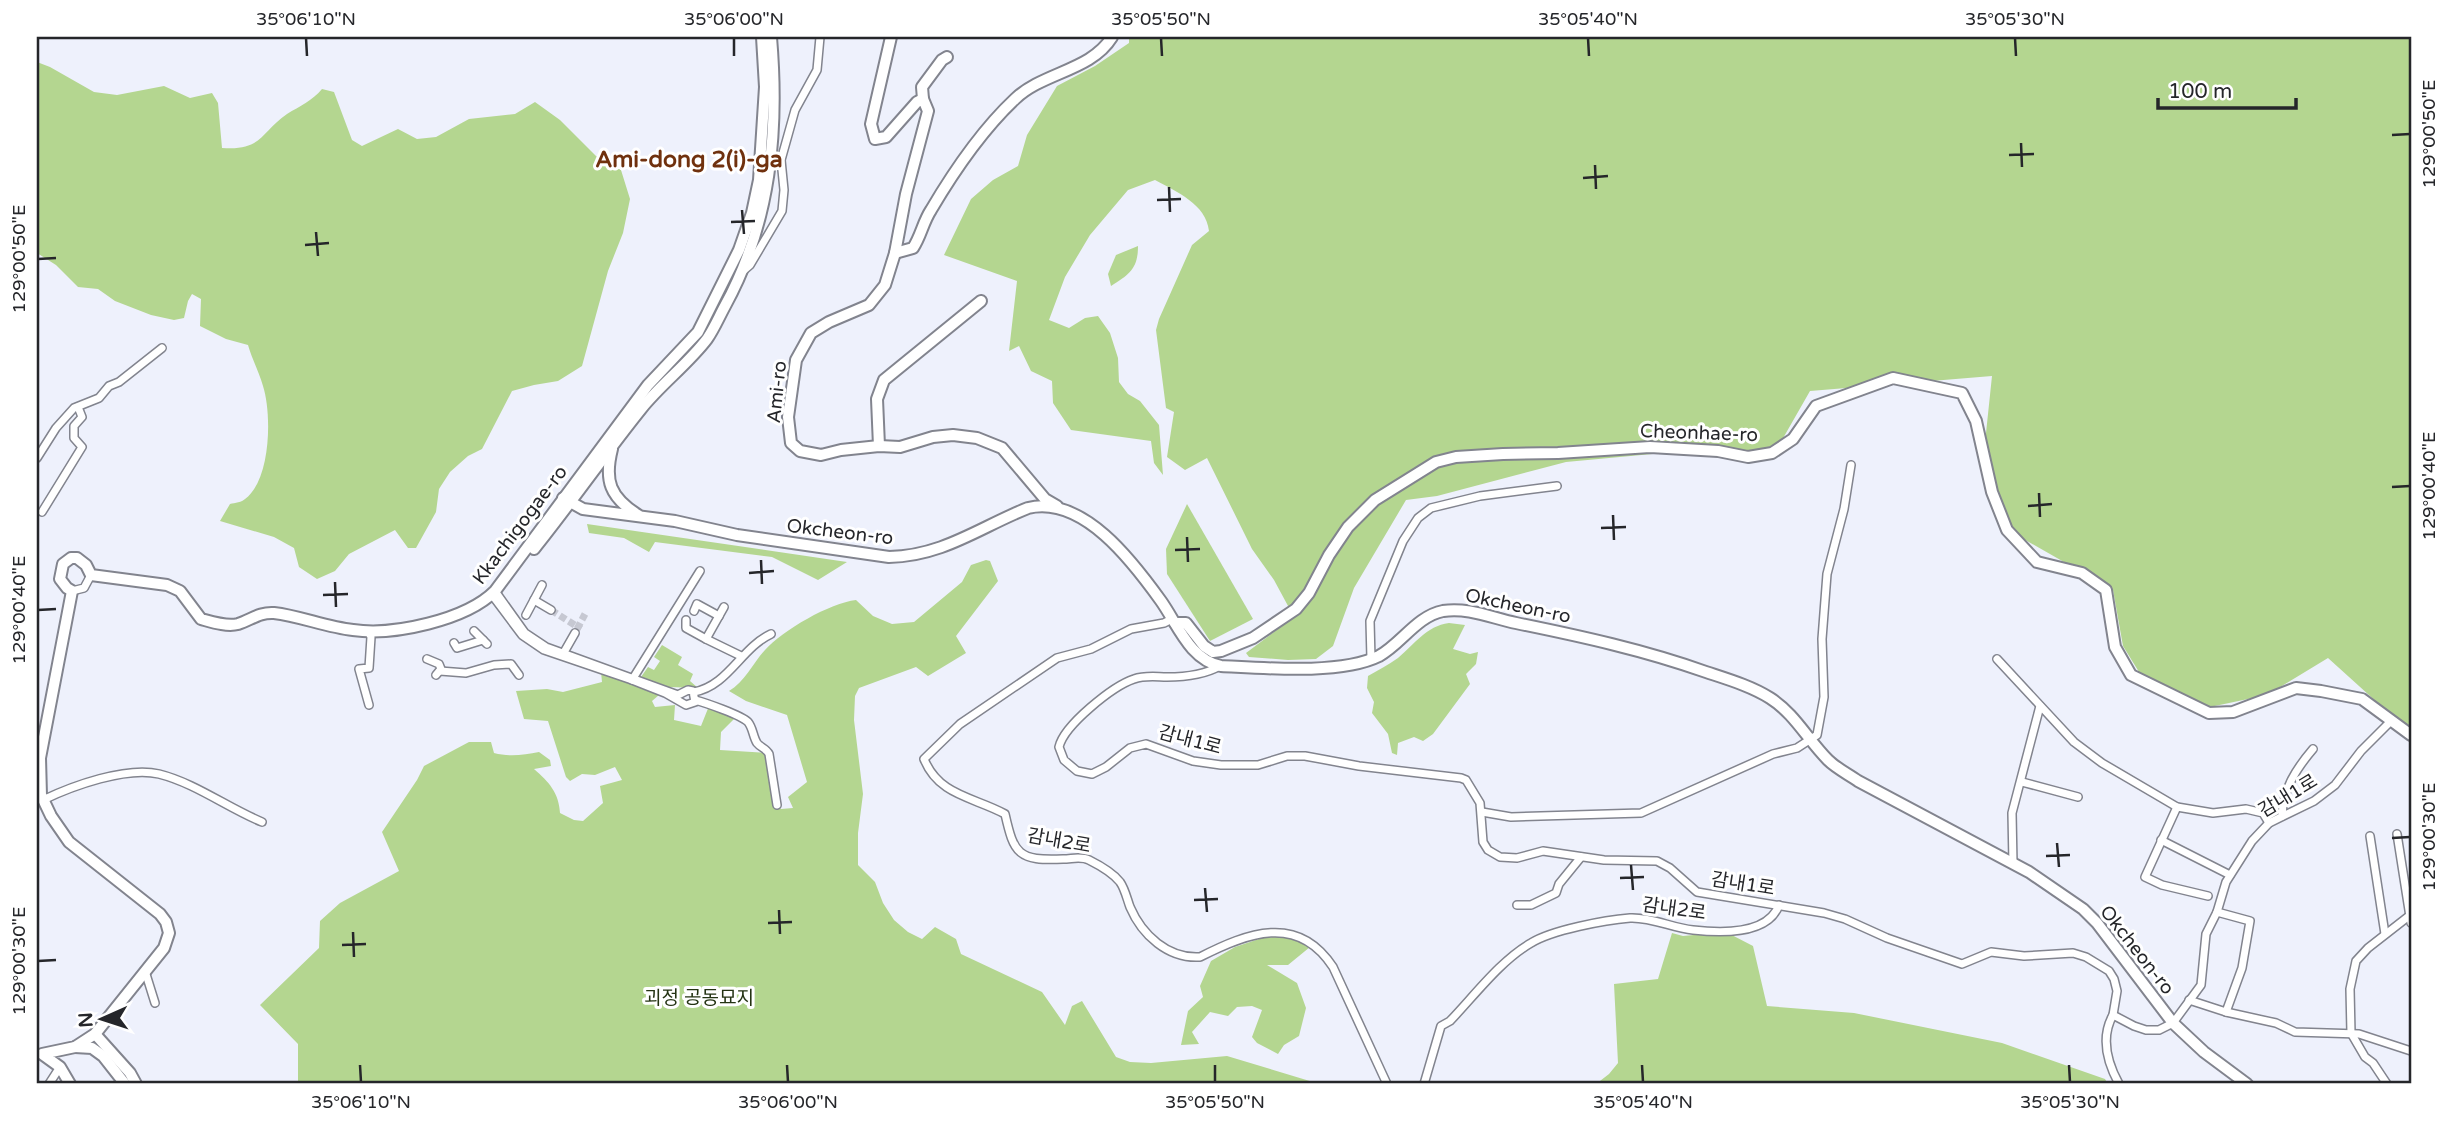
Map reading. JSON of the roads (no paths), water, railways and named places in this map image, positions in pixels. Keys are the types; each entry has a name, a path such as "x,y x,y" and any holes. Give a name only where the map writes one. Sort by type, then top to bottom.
{"street":[{"name":"Kkachigogae-ro","path":"40,1054 75,1047 95,1034 168,941 166,922 149,905 69,842 44,802 40,785 40,758 72,591 60,579 63,564 71,558 82,560 91,575 167,585 180,592 201,619 216,623 238,624 253,616 276,613 334,627 368,631 408,628 458,614 495,595 567,501 648,385 698,332 739,250 752,213 759,180 765,87 762,37"},
{"path":"558,519 567,501 655,391 707,339 743,271 754,240 768,181 775,84 771,37"},
{"path":"743,271 750,265 782,211 784,190 781,160 795,110 817,70 820,37"},
{"path":"891,37 871,124 875,139 886,137 908,110 922,99 922,87 947,57"},
{"path":"895,253 913,248 939,197 973,149 1014,100 1025,90 1097,55 1112,37"},
{"name":"Ami-ro","path":"922,99 928,111 927,120 885,285 869,305 829,322 811,333 804,343 796,360 788,417 791,443 800,451 821,455 879,446 900,447 933,437 953,435 976,438 1002,448 1045,499 1058,507"},
{"path":"879,446 877,399 884,380 981,301"},
{"path":"37,458 56,428 74,408 99,398 109,386 119,382 162,348"},
{"name":"Cheonhae-ro","path":"1173,621 1186,623 1204,646 1213,652 1253,638 1296,609 1309,593 1329,555 1348,527 1375,500 1436,461 1456,457 1650,447 1718,451 1748,457 1772,453 1793,439 1816,406 1893,378 1962,393 1976,421 2001,520 2037,562 2082,573 2106,590 2115,647 2131,675 2208,713 2233,712 2296,688 2362,699 2411,735"},
{"path":"42,512 82,447 74,438 74,426 82,417 79,407"},
{"path":"614,444 608,471 612,491 625,506 640,516"},
{"path":"1482,813 1511,817 1641,813 1773,754 1797,748 1817,735 1824,697 1822,639 1827,574 1844,509 1851,465"},
{"path":"1024,510 1032,495 1031,482"},
{"path":"1371,659 1370,621 1404,541 1418,518 1431,508 1480,496 1557,486"},
{"name":"Okcheon-ro","path":"567,501 583,509 674,521 737,535 889,557 908,557 940,549 1024,510 1038,506 1058,507"},
{"path":"1058,507 1087,521 1118,549 1161,602 1197,654 1212,664 1221,666"},
{"path":"583,509 566,512 558,519 495,595 522,635 544,650 678,695 688,690 749,724 757,743 766,748 769,754 777,805"},
{"path":"634,680 681,615 701,572"},
{"path":"72,591 84,587 91,575"},
{"path":"526,615 542,585"},
{"path":"534,600 551,610"},
{"path":"694,611 697,604 719,616"},
{"path":"706,639 724,607"},
{"name":"Okcheon-ro","path":"1221,666 1347,666 1389,650 1421,621 1452,610 1480,613 1617,644 1671,659 1729,680 1771,698 1796,721 1827,759 1858,781 2013,864 2059,891 2083,909 2097,923 2173,1023 2204,1052 2247,1084"},
{"path":"681,615 686,628 741,656"},
{"name":"감내2로","path":"1173,621 1130,629 1091,649 1057,658 960,724 924,760 928,769 955,795 991,806 1005,814 1012,843 1024,856 1087,858 1118,879 1136,918 1163,949 1171,953 1200,957 1260,933 1291,933 1316,946 1333,967 1387,1084"},
{"path":"368,631 371,637 369,667 359,669 369,705"},
{"path":"454,643 457,648 485,642 474,631"},
{"path":"565,655 577,634"},
{"path":"634,680 686,705 692,704 695,696 715,685 758,640 771,634"},
{"path":"427,659 439,664 438,673 466,673 494,665 511,664 519,675"},
{"path":"1997,659 2074,742 2102,763 2177,807 2213,813 2246,808 2263,813 2269,823"},
{"name":"감내1로","path":"1221,666 1210,672 1189,676 1142,677 1123,685 1092,707 1066,732 1059,747 1064,760 1077,771 1092,774 1106,767 1122,753 1138,745 1150,745 1193,761 1235,767 1258,765 1287,756 1304,756 1359,766 1461,778 1466,780 1473,790 1482,813 1479,818 1483,842 1495,855 1517,858 1543,851 1604,860 1657,861 1671,868 1697,892 1845,919 1887,938 1962,964 1991,951 2024,956 2073,953 2109,971 2115,979 2117,991 2113,1015"},
{"path":"2013,864 2012,813 2040,706"},
{"name":"감내1로","path":"2173,1023 2201,985 2206,934 2217,912 2225,882 2259,833 2269,823 2314,801 2335,785 2361,751 2392,719"},
{"path":"2282,816 2282,805 2289,783 2313,749"},
{"path":"44,802 75,785 135,772 156,773 183,783 262,825"},
{"path":"2022,782 2078,797"},
{"path":"2177,807 2145,877 2162,885 2208,896"},
{"path":"2387,1084 2373,1063 2365,1057 2351,1033 2350,989 2356,961 2385,934 2410,919 2397,834"},
{"path":"2371,836 2385,934"},
{"path":"2161,841 2230,875"},
{"path":"1517,905 1531,905 1556,893 1559,884 1581,857"},
{"name":"감내2로","path":"1424,1084 1441,1026 1450,1021 1505,964 1533,941 1593,924 1631,918 1651,919 1692,930 1756,927 1776,915 1779,905"},
{"path":"2217,912 2250,921 2242,968 2226,1012"},
{"path":"145,971 155,1003"},
{"path":"2189,1000 2226,1012 2276,1023 2295,1032 2351,1033 2411,1051"},
{"path":"2127,1084 2118,1082 2105,1046 2106,1027 2113,1015 2146,1030 2159,1030 2173,1023"},
{"path":"95,1034 130,1073 136,1084"},
{"path":"75,1047 92,1048 103,1056 125,1084"},
{"name":"Kkachigogae-ro","path":"40,1054 60,1067 70,1084"},
{"path":"49,1084 60,1067"}],"tunnel":[{"path":"551,610 581,629"},
{"path":"577,629 585,614"}],"district":[{"name":"Ami-dong 2(i)-ga","path":"689,160"}],"park label":[{"name":"괴정 공동묘지","path":"699,998"}]}
